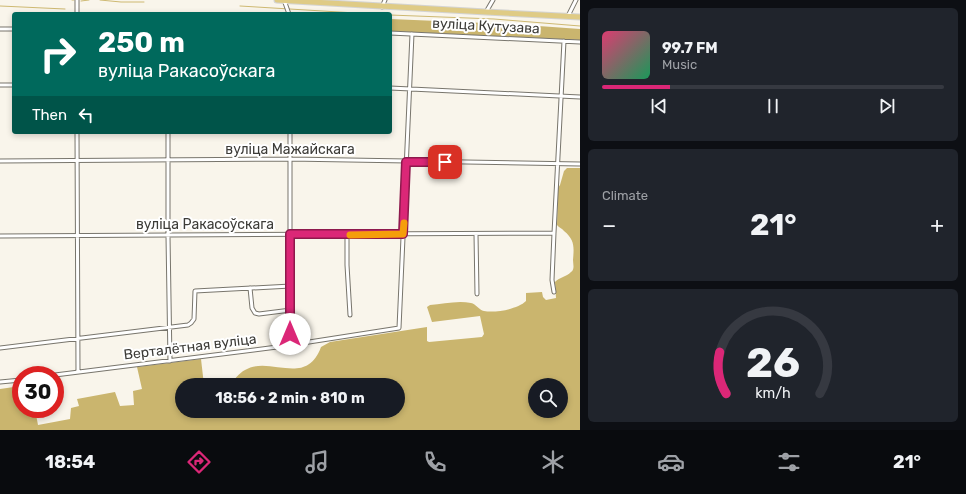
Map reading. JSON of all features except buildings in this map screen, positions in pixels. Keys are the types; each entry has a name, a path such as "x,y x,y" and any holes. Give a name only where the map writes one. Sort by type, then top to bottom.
{"main road":[{"name":"вуліца Кутузава","path":"277,0 580,17"}],"street":[{"path":"77,12 78,0"},
{"path":"284,0 288,11"},
{"path":"382,7 385,0"},
{"path":"486,12 493,0"},
{"path":"568,16 576,0"},
{"path":"0,29 12,29"},
{"name":"вуліца Кутузава","path":"392,33 580,42"},
{"path":"403,234 412,34"},
{"path":"554,292 552,280 564,41"},
{"path":"0,85 12,85"},
{"path":"392,88 580,97"},
{"path":"77,134 78,372"},
{"path":"168,134 170,361"},
{"path":"290,134 290,345"},
{"name":"вуліца Мажайскага","path":"0,161 290,159 580,164"},
{"name":"вуліца Ракасоўскага","path":"0,236 554,233"},
{"name":"Верталётная вуліца","path":"64,374 290,345 399,328 403,234"},
{"path":"476,234 477,294"},
{"path":"347,235 350,315"},
{"path":"0,348 188,325 193,322 195,290 291,286"},
{"path":"250,288 252,308 255,313 259,314 291,310"},
{"path":"0,382 12,381"}],"shaded area":[{"path":"392,19 511,24 580,29 580,40 392,31"},
{"path":"567,168 580,168 580,430 0,430 0,389 12,387 12,418 37,418 38,425 70,419 71,408 79,406 77,399 115,392 120,406 134,405 133,391 142,389 137,367 201,359 203,378 175,378 175,418 405,418 405,378 236,378 243,371 255,366 297,368 306,366 314,359 321,347 330,342 427,327 427,341 429,342 482,337 484,334 480,316 432,322 427,307 430,305 466,302 473,304 484,311 494,311 506,310 522,304 526,301 526,293 542,292 543,297 546,300 556,298 555,282 569,274 574,266 572,241 568,234 557,225 558,188 564,171"}],"waterway":[{"path":"81,1 89,0"},
{"path":"100,0 144,2"},
{"path":"0,6 65,9"},
{"path":"240,6 339,12"},
{"path":"392,15 494,19 580,26"}],"slow traffic":[{"path":"350,235 403,234 404,223"}],"route":[{"path":"290,334 290,234 403,234 406,162 445,162"}]}
